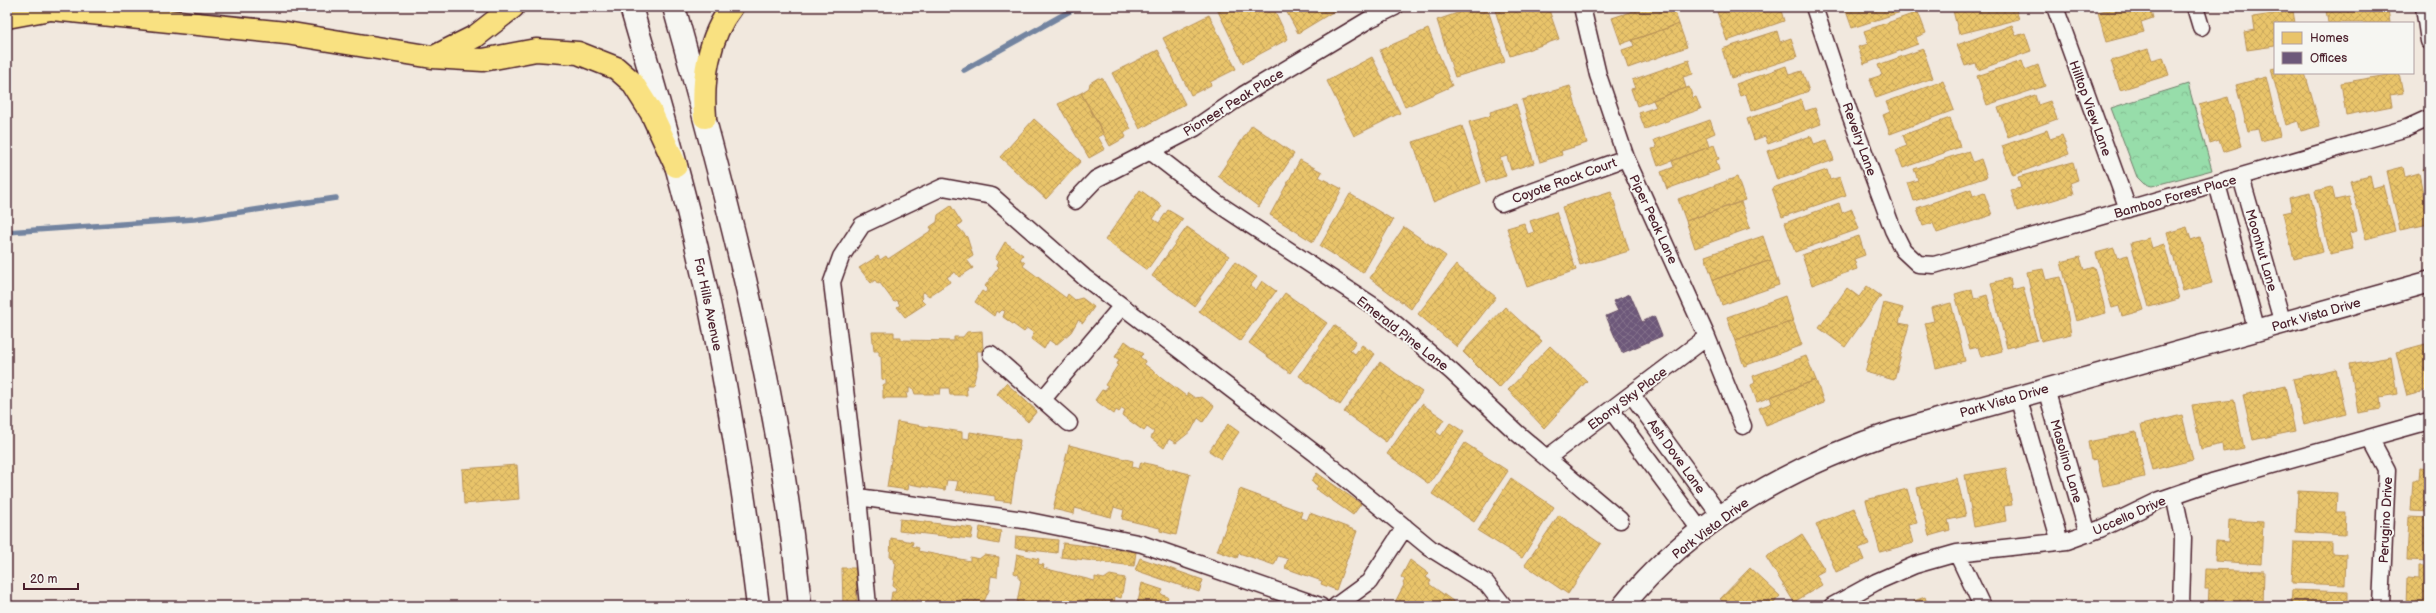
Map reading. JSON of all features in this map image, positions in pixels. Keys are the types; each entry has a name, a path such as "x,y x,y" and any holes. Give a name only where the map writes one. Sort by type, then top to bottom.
{"highway":[{"path":"432,57 476,36 512,7"},
{"path":"705,117 705,89 712,47 717,31 732,7"},
{"path":"7,17 56,8 286,34 432,57 483,60 525,51 554,50 578,53 607,64 622,72 636,87 654,117 676,166"}],"main road":[{"name":"Far Hills Avenue","path":"631,7 676,166 699,256 726,386 743,484 758,606"},
{"path":"674,7 705,117 742,260 766,375 791,527 800,606"}],"street":[{"name":"Pioneer Peak Place","path":"1075,201 1096,179 1195,128 1243,95 1370,19 1395,7"},
{"name":"Piper Peak Lane","path":"1582,7 1598,75 1626,158 1707,337 1743,426"},
{"name":"Revelry Lane","path":"1814,7 1848,109 1893,230 1903,250 1918,264"},
{"name":"Hilltop View Lane","path":"2055,7 2128,208"},
{"path":"2195,7 2201,27"},
{"path":"2424,7 2429,41"},
{"name":"Bamboo Forest Place","path":"1918,264 1934,265 2407,128 2429,118"},
{"name":"Emerald Pine Lane","path":"1150,151 1217,203 1378,309 1452,372 1496,415 1620,520"},
{"name":"Coyote Rock Court","path":"1501,203 1626,158"},
{"name":"Moonhut Lane","path":"2241,177 2282,324"},
{"name":"Moonhut Lane","path":"2217,184 2257,331"},
{"path":"868,606 858,497 832,282 841,257 862,225 943,188 992,196 1084,276 1122,306 1171,341 1316,454 1430,548 1486,583 1504,606"},
{"name":"Park Vista Drive","path":"1623,606 1649,577 1701,531 1775,482 1833,453 1897,431 2018,396 2257,331 2429,282"},
{"path":"1043,399 1122,306"},
{"name":"Ebony Sky Place","path":"1546,458 1707,337"},
{"path":"991,354 1070,423"},
{"name":"Masolino Lane","path":"2046,389 2088,534"},
{"name":"Ash Dove Lane","path":"1632,394 1721,517"},
{"path":"2018,396 2060,542"},
{"name":"Ash Dove Lane","path":"1611,410 1701,531"},
{"name":"Uccello Drive","path":"1832,606 1876,582 1915,565 1957,553 2060,542 2088,534 2174,495 2212,482 2429,422"},
{"name":"Perugino Drive","path":"2370,438 2387,470 2381,606"},
{"path":"2174,495 2183,538 2181,606"},
{"path":"858,497 1024,520 1142,544 1320,606"},
{"path":"1336,606 1369,582 1406,527"},
{"path":"1957,553 1982,606"}],"green space":[{"path":"2188,84 2212,170 2152,186 2144,184 2137,177 2111,108"}],"building: Homes":[{"path":"1216,7 1273,7 1288,39 1243,63"},
{"path":"1284,7 1341,7 1298,33"},
{"path":"1475,7 1487,7 1505,62 1455,77 1437,20"},
{"path":"1494,7 1548,7 1559,39 1510,56"},
{"path":"1645,7 1673,7 1679,24 1621,44 1612,18"},
{"path":"1732,7 1780,7 1784,21 1727,41 1717,12"},
{"path":"1855,7 1916,7 1852,28 1846,11"},
{"path":"1952,7 2015,7 2019,19 1959,34"},
{"path":"2119,7 2150,7 2153,18 2141,22 2144,32 2106,42 2098,12"},
{"path":"2345,7 2373,7 2374,11 2388,9 2390,22 2328,22 2326,10"},
{"path":"2293,11 2295,22 2274,22 2274,46 2247,50 2244,32 2255,30 2253,17"},
{"path":"1918,12 1926,33 1916,37 1918,44 1864,64 1858,47 1868,44 1864,31"},
{"path":"1209,15 1236,69 1210,82 1211,85 1191,95 1163,38"},
{"path":"1679,24 1687,47 1628,68 1622,50 1634,46 1632,40"},
{"path":"2012,25 2016,36 2025,33 2031,51 1978,70 1976,63 1965,66 1957,45"},
{"path":"1428,29 1452,86 1405,107 1380,50"},
{"path":"1777,31 1780,42 1791,38 1797,57 1731,78 1722,49"},
{"path":"1923,49 1933,78 1876,98 1870,79 1882,75 1878,65"},
{"path":"2148,49 2152,60 2163,57 2169,75 2120,90 2111,61"},
{"path":"1158,50 1185,104 1140,129 1112,73"},
{"path":"1372,57 1400,113 1354,136 1327,81"},
{"path":"1689,60 1693,74 1683,77 1686,88 1637,106 1631,89 1635,88 1632,80"},
{"path":"2022,61 2025,70 2038,65 2045,86 1987,105 1977,76"},
{"path":"1786,66 1789,75 1802,71 1809,91 1751,111 1746,94 1740,96 1736,84"},
{"path":"2274,68 2274,74 2305,74 2320,126 2301,131 2298,121 2286,125 2271,69"},
{"path":"2399,74 2403,93 2390,95 2392,106 2346,115 2341,83"},
{"path":"2266,77 2280,136 2261,141 2258,129 2248,131 2236,85"},
{"path":"1098,78 1103,79 1131,129 1124,133 1126,137 1110,146 1081,93 1089,88 1090,83"},
{"path":"1943,81 1954,110 1890,134 1883,115 1890,112 1886,102"},
{"path":"1570,86 1587,143 1561,151 1562,155 1540,162 1522,100"},
{"path":"1689,87 1693,98 1696,97 1701,109 1645,129 1639,113 1656,107 1653,100"},
{"path":"1081,93 1104,134 1098,137 1105,149 1089,158 1058,104"},
{"path":"2035,95 2038,105 2050,101 2057,119 2008,137 1998,108"},
{"path":"2228,97 2242,146 2223,152 2219,140 2210,143 2199,105"},
{"path":"1801,99 1805,111 1815,108 1821,124 1768,144 1765,136 1754,140 1747,119"},
{"path":"1516,104 1534,163 1511,170 1507,156 1500,158 1506,176 1486,182 1469,122 1491,116 1490,112"},
{"path":"1950,118 1960,147 1903,168 1896,150 1907,146 1903,135"},
{"path":"1034,119 1081,161 1046,199 1000,157"},
{"path":"1710,120 1715,133 1706,137 1709,147 1658,166 1652,149 1657,148 1654,140"},
{"path":"1252,125 1294,154 1259,207 1218,176"},
{"path":"1462,126 1481,183 1433,202 1413,142"},
{"path":"2047,130 2050,139 2062,135 2069,154 2013,175 2002,146"},
{"path":"1811,136 1814,144 1827,140 1834,160 1777,180 1767,151"},
{"path":"1714,145 1719,159 1716,160 1719,170 1667,189 1661,172 1674,167 1672,161"},
{"path":"1969,151 1973,162 1981,159 1987,177 1914,201 1908,183 1918,180 1914,169"},
{"path":"1300,160 1322,172 1319,177 1342,189 1313,242 1270,215"},
{"path":"2073,162 2078,180 2070,183 2073,194 2017,211 2011,190 2021,188 2018,177"},
{"path":"2403,167 2405,177 2419,173 2429,224 2400,230 2387,171"},
{"path":"2429,167 2429,190 2423,169"},
{"path":"1827,170 1830,180 1840,177 1846,195 1782,217 1772,188"},
{"path":"2370,176 2373,188 2383,185 2395,231 2366,239 2350,181"},
{"path":"1737,177 1745,200 1686,221 1678,199"},
{"path":"2332,187 2335,200 2349,197 2357,231 2349,233 2353,249 2330,254 2315,191"},
{"path":"1971,189 1973,196 1984,192 1992,215 1937,233 1933,223 1923,226 1917,208"},
{"path":"1140,190 1162,206 1153,219 1159,223 1168,210 1183,219 1147,270 1105,240"},
{"path":"1611,191 1629,251 1580,265 1562,207"},
{"path":"2310,193 2323,252 2294,259 2283,213 2292,211 2289,198"},
{"path":"1350,194 1393,220 1363,273 1320,246"},
{"path":"1741,202 1750,228 1695,248 1686,221"},
{"path":"1839,203 1842,213 1852,209 1859,229 1795,252 1785,223"},
{"path":"951,206 962,223 957,226 967,237 973,256 967,260 973,268 959,277 955,272 947,277 950,282 929,296 924,292 921,294 923,298 921,300 925,304 905,317 897,307 900,305 897,300 894,302 880,283 878,284 875,280 871,283 859,268 878,256 880,260 886,256 888,259 932,230 930,227 937,222 938,215"},
{"path":"1556,212 1576,270 1527,287 1507,228 1524,223 1528,234 1534,232 1530,221"},
{"path":"1187,227 1229,256 1194,306 1152,276"},
{"path":"1404,227 1446,256 1411,309 1370,278"},
{"path":"2187,227 2191,240 2200,237 2212,283 2183,291 2167,233"},
{"path":"1763,236 1771,260 1713,280 1705,256"},
{"path":"1859,236 1865,255 1854,259 1857,269 1812,285 1802,255"},
{"path":"2149,238 2152,248 2164,244 2179,299 2149,307 2131,243"},
{"path":"1005,242 1023,255 1020,259 1025,263 1023,266 1066,298 1068,294 1075,300 1082,298 1094,307 1083,323 1078,320 1071,332 1056,345 1049,340 1044,349 1031,339 1034,333 1027,328 1024,332 1003,317 1005,311 1002,310 999,313 996,311 994,316 975,302 982,291 985,293 988,289 985,286 999,267 997,265 999,261 995,259"},
{"path":"2114,248 2117,258 2128,255 2144,310 2122,316 2119,306 2112,308 2096,253"},
{"path":"2080,257 2084,270 2094,267 2106,313 2076,321 2061,262"},
{"path":"1771,260 1779,285 1722,305 1713,280"},
{"path":"1235,262 1257,277 1250,286 1256,290 1262,281 1276,291 1240,341 1199,311"},
{"path":"1456,265 1496,297 1457,347 1418,314"},
{"path":"2043,269 2046,280 2061,277 2071,334 2041,341 2027,272"},
{"path":"2010,278 2012,290 2023,287 2037,340 2007,348 1991,283"},
{"path":"1867,286 1881,296 1845,347 1819,328 1847,288 1859,297"},
{"path":"1972,289 1974,299 1987,295 2002,351 1981,357 1978,347 1970,349 1955,294"},
{"path":"1285,293 1327,323 1290,373 1249,343"},
{"path":"1785,296 1793,321 1735,341 1727,317"},
{"path":"1884,303 1903,308 1899,323 1909,325 1894,380 1865,372"},
{"path":"1951,303 1965,361 1936,368 1925,323 1934,321 1931,308"},
{"path":"1505,307 1542,341 1499,388 1463,352"},
{"path":"1793,321 1802,345 1744,366 1735,341"},
{"path":"1334,325 1356,341 1350,350 1355,354 1362,345 1375,354 1340,405 1299,376"},
{"path":"982,331 983,351 977,351 978,366 973,385 966,385 967,395 950,395 949,388 941,388 940,394 915,394 913,388 909,388 909,393 906,393 907,398 883,398 883,385 886,385 886,380 882,379 881,356 879,355 879,351 874,351 872,332 894,332 894,337 901,337 901,340 954,341 954,337 963,337 967,332"},
{"path":"1125,341 1143,354 1140,357 1145,361 1144,364 1186,396 1188,393 1195,398 1202,397 1214,406 1203,422 1198,418 1191,431 1176,443 1169,439 1164,448 1151,438 1154,432 1147,427 1144,431 1123,416 1125,410 1122,408 1119,412 1116,410 1114,414 1095,400 1102,390 1105,391 1108,387 1105,385 1118,365 1119,360 1115,357"},
{"path":"2429,343 2429,390 2407,396 2396,352"},
{"path":"1550,346 1587,381 1544,428 1508,390"},
{"path":"1806,356 1816,380 1757,402 1751,385 1755,383 1753,376"},
{"path":"2391,357 2397,394 2380,397 2381,409 2358,413 2350,364"},
{"path":"1380,362 1422,392 1386,442 1344,412"},
{"path":"2336,369 2346,414 2304,425 2293,379"},
{"path":"1816,380 1824,403 1766,425 1759,408 1772,403 1770,397"},
{"path":"1006,383 1037,411 1028,422 997,394"},
{"path":"2285,386 2295,431 2253,440 2243,395"},
{"path":"2234,400 2244,448 2223,452 2222,444 2201,449 2192,405"},
{"path":"1422,404 1444,419 1436,432 1441,436 1450,423 1464,432 1429,484 1387,454"},
{"path":"2182,415 2193,460 2152,470 2141,425"},
{"path":"897,422 962,432 962,438 969,439 970,432 1020,440 1011,502 995,500 995,496 956,490 958,481 947,480 945,490 909,484 908,490 887,487"},
{"path":"1228,424 1239,432 1221,459 1209,451"},
{"path":"2136,432 2145,477 2103,486 2097,459 2091,460 2088,442"},
{"path":"1465,443 1508,471 1474,522 1432,494"},
{"path":"1069,445 1133,461 1132,467 1139,469 1141,462 1190,474 1176,535 1160,531 1160,528 1122,519 1124,510 1114,507 1111,517 1075,508 1074,514 1053,509"},
{"path":"517,465 519,499 464,504 462,469"},
{"path":"2006,468 2012,505 2004,506 2006,521 1974,527 1965,475"},
{"path":"2420,468 2429,469 2429,512 2411,511 2413,480 2419,480"},
{"path":"1317,473 1361,504 1353,515 1316,489 1318,486 1311,481"},
{"path":"1511,478 1554,507 1522,558 1478,531"},
{"path":"1957,478 1966,516 1948,520 1950,530 1929,536 1917,488"},
{"path":"1240,489 1302,512 1300,518 1307,520 1310,513 1357,531 1336,590 1321,584 1322,581 1285,568 1288,559 1278,556 1274,565 1239,553 1237,558 1217,551"},
{"path":"1907,489 1917,523 1908,525 1913,543 1880,552 1866,500"},
{"path":"2298,491 2337,493 2336,512 2346,512 2345,535 2296,532"},
{"path":"1854,508 1869,544 1859,548 1864,560 1836,572 1816,524"},
{"path":"1559,515 1601,544 1568,594 1525,565"},
{"path":"2409,517 2429,518 2429,561 2407,560"},
{"path":"900,519 973,528 971,539 899,531"},
{"path":"2229,520 2263,522 2261,564 2215,561 2216,541 2228,542"},
{"path":"980,527 1001,531 999,544 978,540"},
{"path":"1802,534 1825,570 1816,575 1822,585 1794,602 1766,557"},
{"path":"1016,536 1058,540 1057,553 1015,548"},
{"path":"891,538 913,542 912,546 919,548 918,551 970,561 970,557 979,559 984,555 999,557 997,577 991,576 989,590 982,606 922,606 921,600 917,600 916,605 913,604 913,606 890,605 892,592 895,592 896,588 893,586 896,563 894,562 894,558 890,557"},
{"path":"2294,542 2332,543 2332,553 2346,554 2345,585 2292,583"},
{"path":"1063,543 1136,552 1134,566 1061,557"},
{"path":"1017,554 1039,559 1038,564 1044,565 1043,568 1095,581 1095,577 1104,579 1110,575 1125,578 1121,598 1115,596 1114,606 1019,606 1017,603 1021,580 1019,579 1019,575 1014,573"},
{"path":"1140,558 1203,580 1199,592 1135,570"},
{"path":"1410,560 1429,574 1426,577 1431,581 1429,584 1460,606 1393,606 1404,585 1403,583 1405,580 1401,577"},
{"path":"2419,566 2429,566 2429,606 2406,606 2407,578 2419,579"},
{"path":"842,568 856,568 857,606 843,606"},
{"path":"1750,568 1780,596 1772,605 1773,606 1728,606 1720,599"},
{"path":"2206,569 2264,571 2263,606 2208,606 2209,589 2205,589"},
{"path":"1142,583 1163,590 1161,594 1168,597 1167,600 1185,606 1142,606 1142,603 1138,602"},
{"path":"2292,590 2348,592 2348,606 2291,606"},
{"path":"1925,597 1928,606 1915,606 1914,601"}],"building: Offices":[{"path":"1630,294 1642,322 1654,316 1662,336 1622,353 1606,316 1618,311 1613,301"}],"waterway":[{"path":"964,70 1077,7"},
{"path":"7,232 194,219 336,198"}]}
